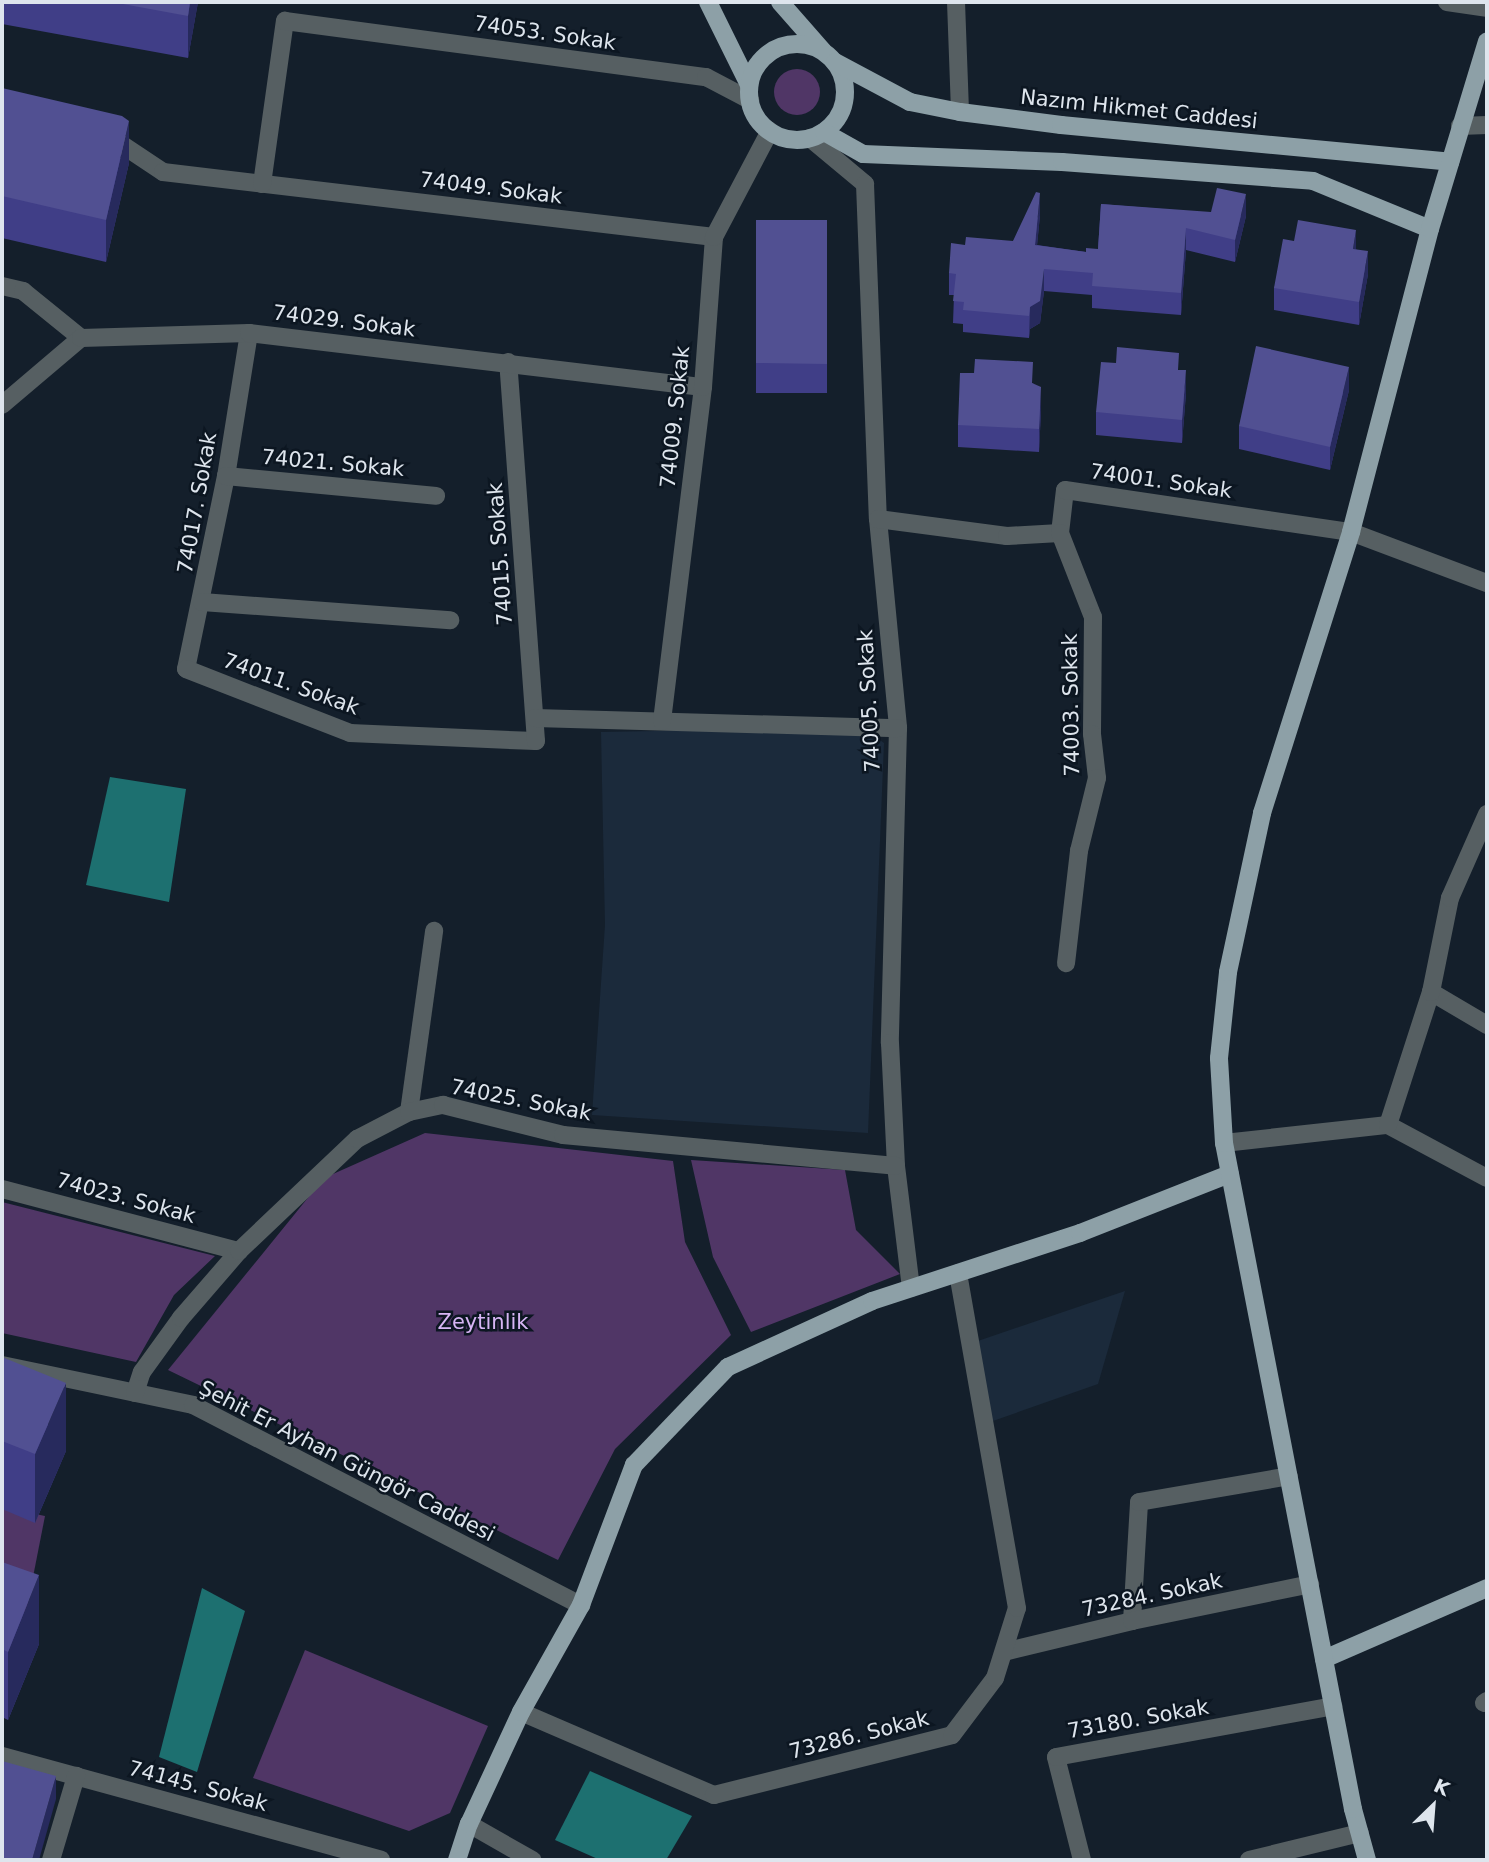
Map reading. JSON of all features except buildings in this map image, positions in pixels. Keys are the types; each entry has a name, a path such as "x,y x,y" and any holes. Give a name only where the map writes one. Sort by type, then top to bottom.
{"main road":[{"path":"708,2 750,92 755,115 771,131 794,139 817,135 835,121 843,107 845,91 829,57 792,44 777,48 764,57 750,92"},
{"name":"Nazım Hikmet Caddesi","path":"780,2 829,57 910,102 960,112 1074,127 1450,162"},
{"path":"1367,1860 1333,1706 1224,1143 1219,1058 1228,972 1262,813 1351,532 1430,229 1487,41"},
{"path":"817,135 863,154 1062,162 1313,181 1430,229"},
{"path":"457,1860 469,1824 521,1712 581,1605 634,1465 728,1367 872,1301 1080,1233 1230,1174"},
{"path":"1324,1659 1487,1588"}],"street":[{"path":"956,2 960,112"},
{"path":"1447,2 1487,8"},
{"name":"74053. Sokak","path":"262,184 285,21 706,77 750,92"},
{"path":"1460,126 1487,125"},
{"name":"74049. Sokak","path":"96,127 163,172 714,237"},
{"name":"74009. Sokak","path":"662,721 703,387 714,237 771,131"},
{"name":"74005. Sokak","path":"817,135 865,184 878,519 898,728 890,1035 896,1166 911,1288"},
{"path":"2,286 23,291 81,338 2,405"},
{"name":"74029. Sokak","path":"81,338 249,333 703,387"},
{"name":"74017. Sokak","path":"249,333 202,601 450,620"},
{"name":"74015. Sokak","path":"508,362 536,741"},
{"name":"74021. Sokak","path":"226,476 436,496"},
{"name":"74001. Sokak","path":"1060,533 1065,490 1351,532"},
{"path":"878,519 1007,536 1060,533"},
{"path":"1351,532 1487,583"},
{"name":"74003. Sokak","path":"1060,533 1093,617 1092,734 1097,778 1079,851 1066,963"},
{"name":"74011. Sokak","path":"202,601 186,669 350,733 536,741"},
{"path":"536,718 898,728"},
{"path":"1388,1125 1431,992 1450,898 1487,814"},
{"path":"410,1112 434,931"},
{"path":"1431,992 1487,1025"},
{"name":"74025. Sokak","path":"135,1393 142,1372 173,1329 239,1251 357,1139 410,1112 443,1105 563,1135 896,1166"},
{"path":"1224,1143 1388,1125 1487,1178"},
{"name":"74023. Sokak","path":"2,1189 239,1251"},
{"name":"73286. Sokak","path":"521,1712 714,1795 952,1735 995,1678 1017,1608 958,1273"},
{"name":"Şehit Er Ayhan Güngör Caddesi","path":"2,1366 193,1405 581,1605"},
{"path":"1132,1621 1139,1502 1289,1476"},
{"name":"73284. Sokak","path":"1004,1652 1132,1621 1310,1584"},
{"name":"73180. Sokak","path":"1082,1860 1056,1757 1333,1706"},
{"name":"74145. Sokak","path":"2,1756 381,1860"},
{"path":"51,1860 76,1776"},
{"path":"469,1824 531,1860"},
{"path":"1249,1860 1360,1833"}],"shaded area":[{"path":"862,727 884,743 868,1133 592,1115 605,925 601,732"},
{"path":"110,777 186,789 169,902 86,885"},
{"path":"1125,1291 1098,1384 990,1422 972,1343"},
{"path":"202,1588 245,1611 197,1772 159,1757"},
{"path":"590,1771 692,1816 666,1860 600,1860 555,1840"}],"green space":[{"path":"797,69 813,76 820,92 813,108 797,115 781,108 774,92 781,76"},
{"name":"Zeytinlik","path":"425,1133 673,1161 685,1242 731,1335 615,1449 558,1560 168,1370 324,1178"},
{"path":"691,1160 845,1170 856,1230 900,1274 751,1332 713,1257"},
{"path":"2,1202 215,1256 174,1295 136,1362 2,1333"},
{"path":"2,1507 45,1516 23,1628 2,1622"},
{"path":"305,1650 488,1726 450,1813 409,1831 253,1778"}]}
